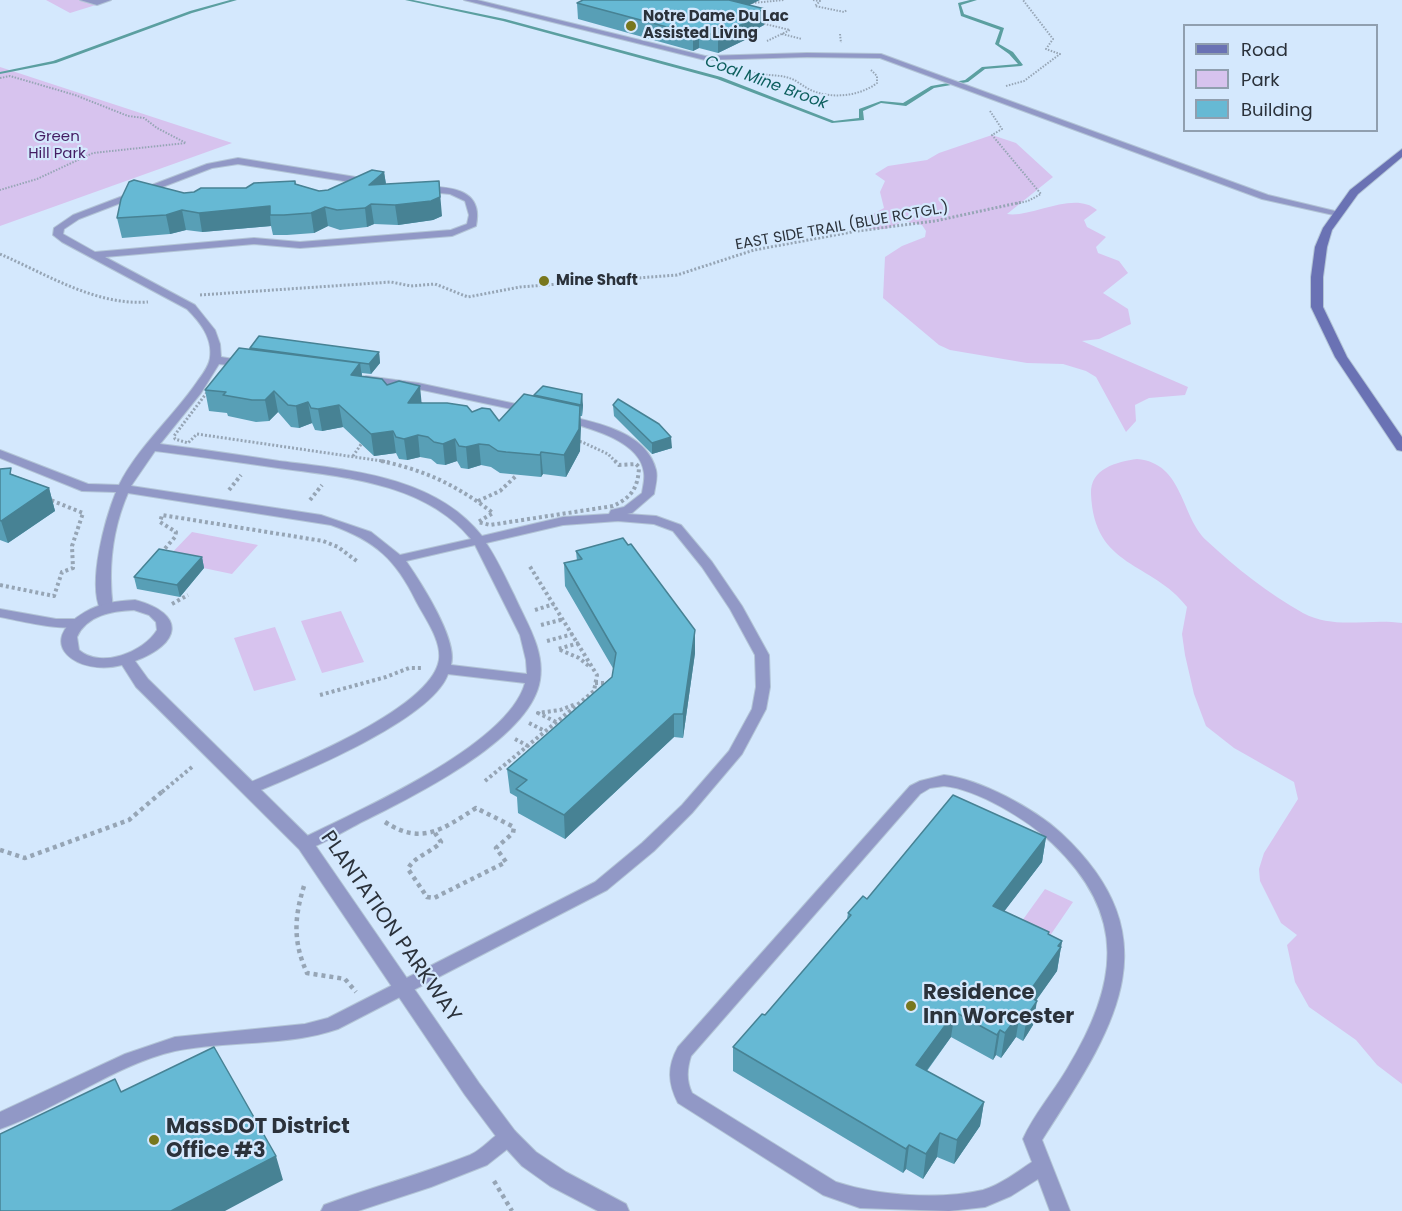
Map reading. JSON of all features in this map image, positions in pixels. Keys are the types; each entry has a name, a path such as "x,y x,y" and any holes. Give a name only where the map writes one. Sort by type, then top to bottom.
{"main road":[{"path":"1402,152 1354,192 1327,230 1321,247 1317,307 1341,357 1402,447"}],"street":[{"path":"141,607 158,613 163,620 164,629 157,642 141,655 127,660 94,663 80,659 71,652 68,642 70,632 79,623 106,608 141,607"},
{"name":"PLANTATION PARKWAY","path":"127,660 142,682 305,844 472,1089 508,1137 530,1159 558,1179 618,1211"}],"lane":[{"path":"84,0 97,3 107,0"},
{"path":"468,0 688,55 717,59 782,55 881,56 1265,197 1338,213"},
{"path":"106,608 102,568 106,543 124,489 152,447 199,387 216,360 217,345 205,320 191,307 64,240 58,235 59,228 76,217 210,166 238,161 374,183"},
{"path":"93,255 254,241 300,246 452,232 471,226 474,219 470,200 466,196 447,190 408,188"},
{"path":"216,360 260,366"},
{"path":"349,377 418,386 614,432 639,452 650,469 648,494 628,510 598,517 562,521 399,559"},
{"path":"152,447 328,471 386,483 444,508 479,539 530,646 535,670 534,679 519,712 479,747 418,788 305,844"},
{"path":"0,454 86,488 124,489 317,518 348,525 384,545 399,559 413,581 438,631 446,660 441,680 430,693 379,727 249,789"},
{"path":"0,1121 131,1059 174,1044 305,1031 332,1024 601,886 648,847 687,809 735,754 759,709 763,687 762,655 737,609 707,565 676,528 656,520 598,517"},
{"path":"0,613 56,623 79,623"},
{"path":"445,669 534,679"},
{"path":"1042,1166 1004,1190 985,1198 935,1204 860,1200 830,1189 685,1098 678,1083 679,1064 684,1052 915,790 937,780 959,781 1034,820 1062,841 1102,895 1112,915 1117,933 1117,960 1111,993 1088,1050 1032,1138 1060,1211"},
{"path":"331,1211 424,1181 480,1159 508,1137"}],"path":[{"path":"745,5 759,1 784,0"},
{"path":"813,0 820,1 815,6 844,12 847,10"},
{"path":"979,92 1024,81 1060,54 1046,48 1053,39 1041,25 1037,14 1023,0"},
{"path":"758,22 790,30"},
{"path":"739,58 754,45 795,27"},
{"path":"840,34 842,43"},
{"path":"0,78 10,76 75,95 128,116 144,118 157,128 186,142 93,153 37,179 0,190"},
{"name":"EAST SIDE TRAIL (BLUE RCTGL.)","path":"0,254 125,304 142,304 187,293 200,295 391,282 411,286 435,284 468,297 520,287 677,275 754,250 858,231 955,218 1028,201 1041,194 1000,147 993,135 1002,129 979,92"},
{"path":"234,369 245,369 238,377 410,401 458,412 582,442 608,454 619,465 630,463 639,467 639,484 634,493 613,506 490,525 478,522 493,513 465,491 422,471 353,456 197,434 188,443 178,442 174,436 218,377 234,369"},
{"path":"450,416 458,412"},
{"path":"353,456 366,437"},
{"path":"477,501 499,493 517,475"},
{"path":"234,484 240,476"},
{"path":"313,497 319,488"},
{"path":"0,585 54,596 62,572 73,568 72,546 83,513 42,496"},
{"path":"159,561 159,555 175,537 176,532 160,522 162,515 323,542 338,547 358,562"},
{"path":"172,604 188,595"},
{"path":"530,646 573,634"},
{"path":"579,643 558,649 579,658 593,669"},
{"path":"320,695 386,677 409,668 445,669"},
{"path":"595,682 616,684"},
{"path":"556,722 538,713 560,710 581,701"},
{"path":"0,850 25,858 129,820 192,766"},
{"path":"371,810 402,834 416,836 435,832 476,808 514,827 513,833 496,848 506,862 434,898 427,897 408,869 410,864 434,850 441,842 435,832"},
{"path":"304,886 295,913 297,952 307,974 345,979 357,993"},
{"path":"494,1181 512,1211"}],"green space":[{"path":"46,0 112,0 70,13"},
{"name":"Green Hill Park","path":"0,67 232,143 0,226"},
{"path":"992,135 1016,143 1053,177 1007,214 1065,204 1088,205 1097,210 1084,220 1087,227 1106,237 1096,247 1098,253 1119,261 1128,273 1103,293 1128,309 1131,324 1099,339 1082,341 1188,387 1185,395 1149,398 1135,405 1136,421 1126,432 1096,377 1086,371 1063,364 1027,363 950,350 939,345 883,298 885,257 902,246 925,237 926,231 922,225 904,221 886,229 865,229 862,220 884,208 880,192 885,181 875,174 888,166 927,160 939,153"},
{"path":"1137,459 1152,463 1164,470 1173,480 1191,518 1207,541 1253,580 1290,606 1327,621 1402,623 1402,1084 1377,1065 1356,1040 1309,1007 1295,982 1287,945 1297,935 1281,923 1260,881 1259,869 1264,853 1298,799 1294,782 1234,748 1206,726 1194,694 1185,655 1182,634 1187,607 1158,580 1113,551 1102,537 1095,519 1091,494 1095,478 1106,468"},
{"path":"192,532 258,545 232,574 165,560"},
{"path":"341,611 364,662 322,673 301,621"},
{"path":"275,627 296,680 254,691 234,638"},
{"path":"1045,889 1073,902 1043,946 1014,932"}],"building":[{"path":"583,0 729,0 765,9 751,15 751,20 718,36 699,31 693,34 577,3"},
{"path":"372,170 384,172 369,185 439,181 440,197 431,201 395,205 371,204 365,208 337,210 325,207 311,213 284,215 270,215 270,206 199,213 182,210 166,215 117,218 121,199 129,182 134,180 184,193 194,192 201,188 246,188 254,183 295,181 295,184 319,191 328,190"},
{"path":"259,336 379,352 369,364 250,348"},
{"path":"239,348 360,363 351,375 382,379 387,385 399,381 420,386 408,403 447,403 467,406 472,412 482,408 490,409 499,421 524,394 580,406 579,429 564,455 541,452 540,455 506,452 498,451 489,445 459,446 455,439 443,444 418,435 404,439 396,437 393,431 371,434 339,405 318,409 311,408 308,402 296,406 288,405 274,391 265,400 252,400 223,395 226,392 205,390"},
{"path":"543,386 582,394 581,405 534,395"},
{"path":"618,399 659,424 671,437 652,443 613,405"},
{"path":"11,468 10,474 49,488 1,521 0,469"},
{"path":"623,538 628,545 631,544 695,630 683,714 674,714 564,815 516,789 527,780 507,769 612,677 616,653 564,563 582,559 576,551"},
{"path":"159,549 202,557 177,585 134,577"},
{"name":"Residence Inn Worcester","path":"953,795 1046,837 993,906 1049,932 1048,934 1062,941 1058,946 1061,947 1027,995 1037,1001 1027,1016 1020,1013 1005,1033 1000,1030 997,1035 955,1012 916,1065 984,1102 957,1140 940,1133 926,1154 909,1145 906,1149 733,1047 762,1014 765,1015 851,915 848,913 863,896 867,899"},
{"name":"MassDOT District Office #3","path":"214,1047 276,1156 171,1211 0,1211 0,1134 115,1079 121,1092"}],"waterway":[{"name":"Coal Mine Brook","path":"0,73 54,62 191,12 235,0"},
{"name":"Coal Mine Brook","path":"407,0 504,20 719,78 834,122 862,119 861,110 881,102 904,105 933,87 966,81 984,68 1021,65 1011,53 997,44 1002,29 962,15 959,4 975,0"}],"place":[{"name":"Notre Dame Du Lac Assisted Living","path":"631,26"},
{"name":"Mine Shaft","path":"544,281"},
{"name":"Residence Inn Worcester","path":"911,1006"},
{"name":"MassDOT District Office #3","path":"154,1140"}]}
